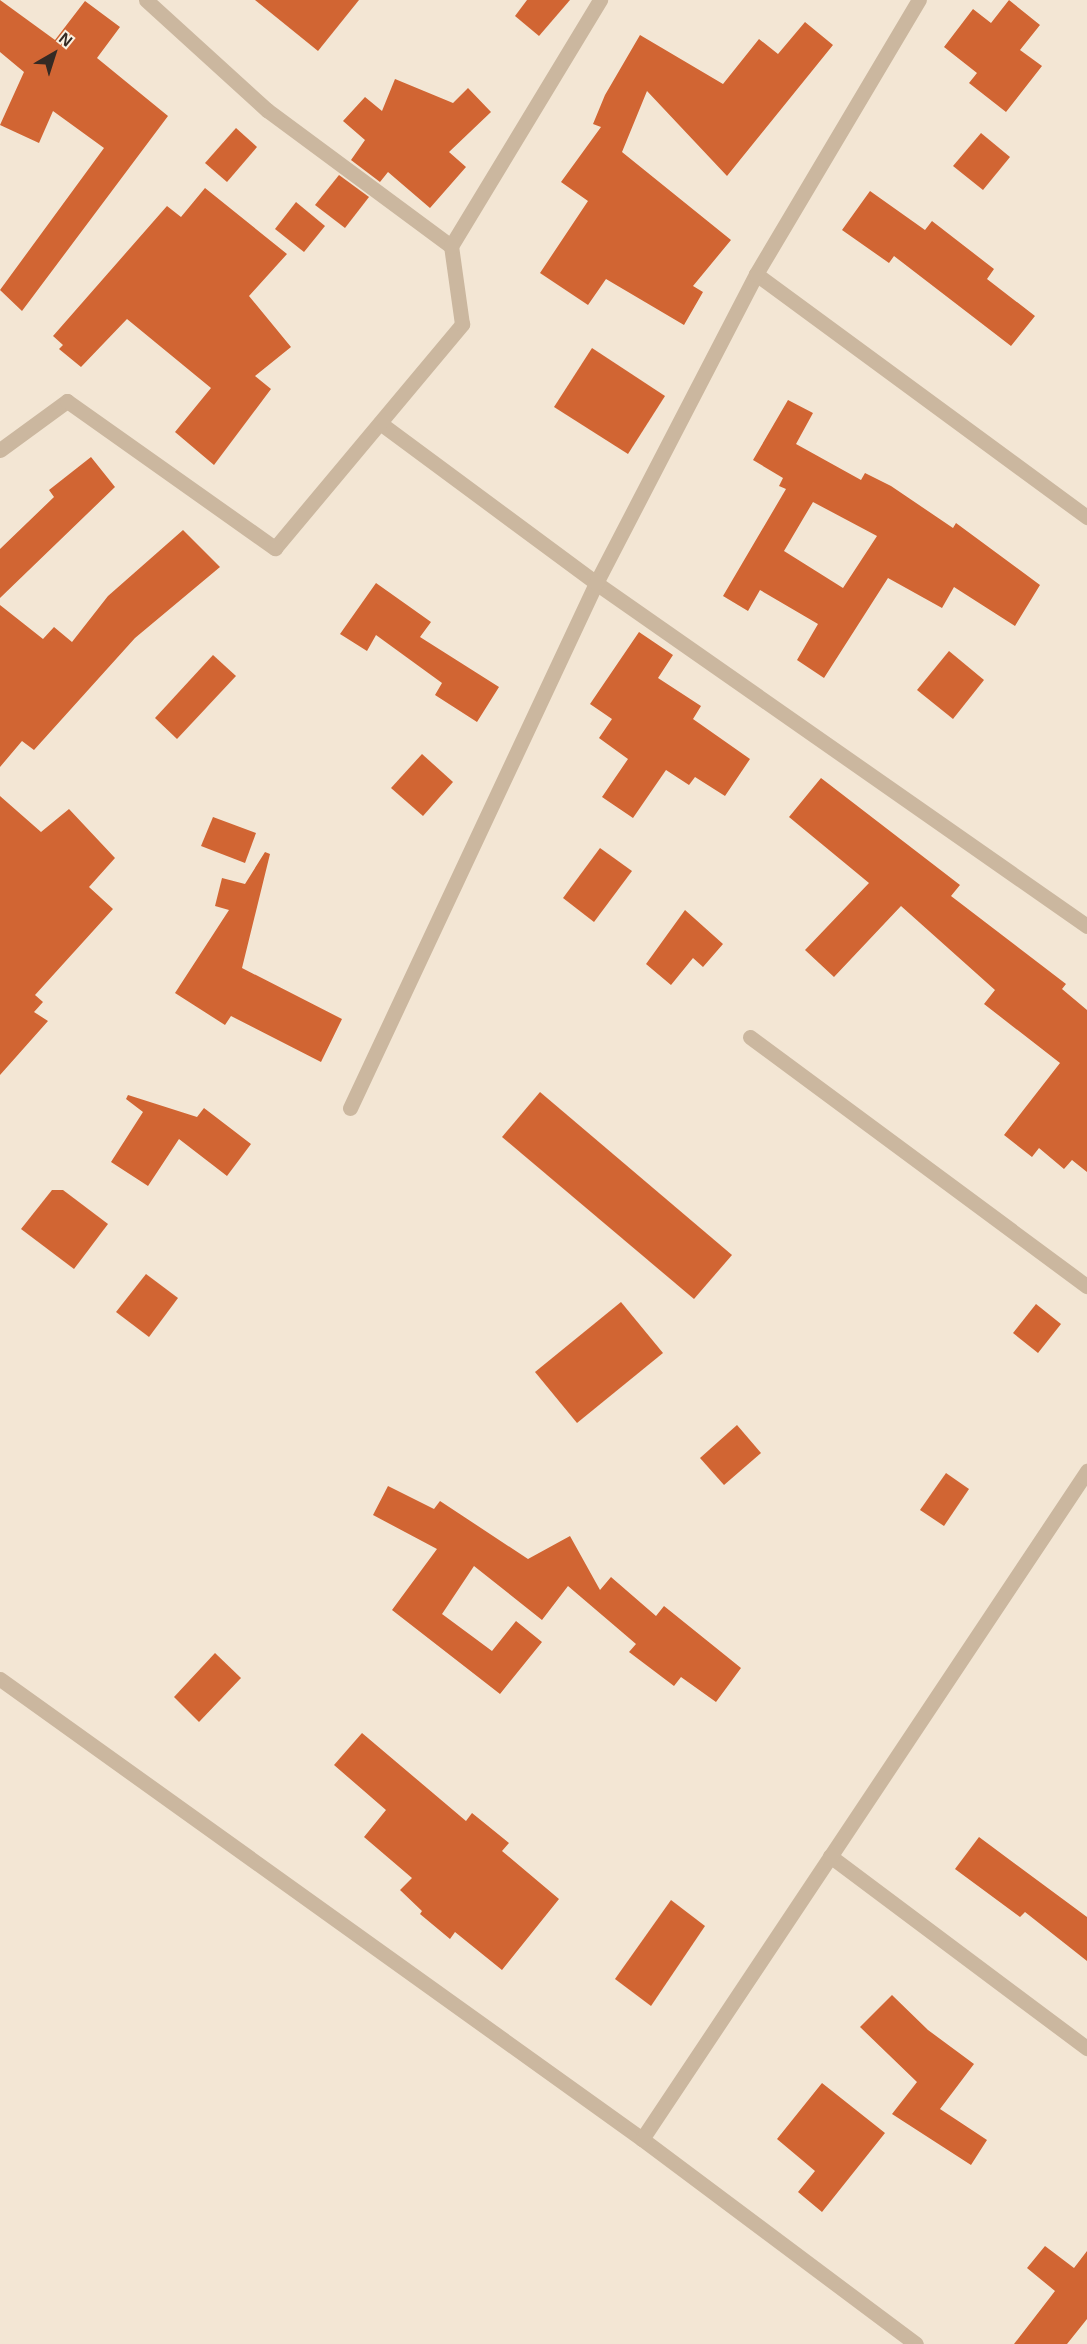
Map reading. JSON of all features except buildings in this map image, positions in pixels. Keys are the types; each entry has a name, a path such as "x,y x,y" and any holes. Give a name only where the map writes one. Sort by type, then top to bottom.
{"street":[{"path":"146,0 267,110 452,246"},
{"path":"1,452 67,401 275,548 462,324 452,246 600,0"},
{"path":"350,1108 596,583 756,274 919,0"},
{"path":"756,274 1087,517"},
{"path":"380,423 596,583 1087,926"},
{"path":"750,1037 1087,1286"},
{"path":"642,2139 1087,1471"},
{"path":"0,1679 642,2139 916,2344"},
{"path":"830,1857 1087,2048"}]}
